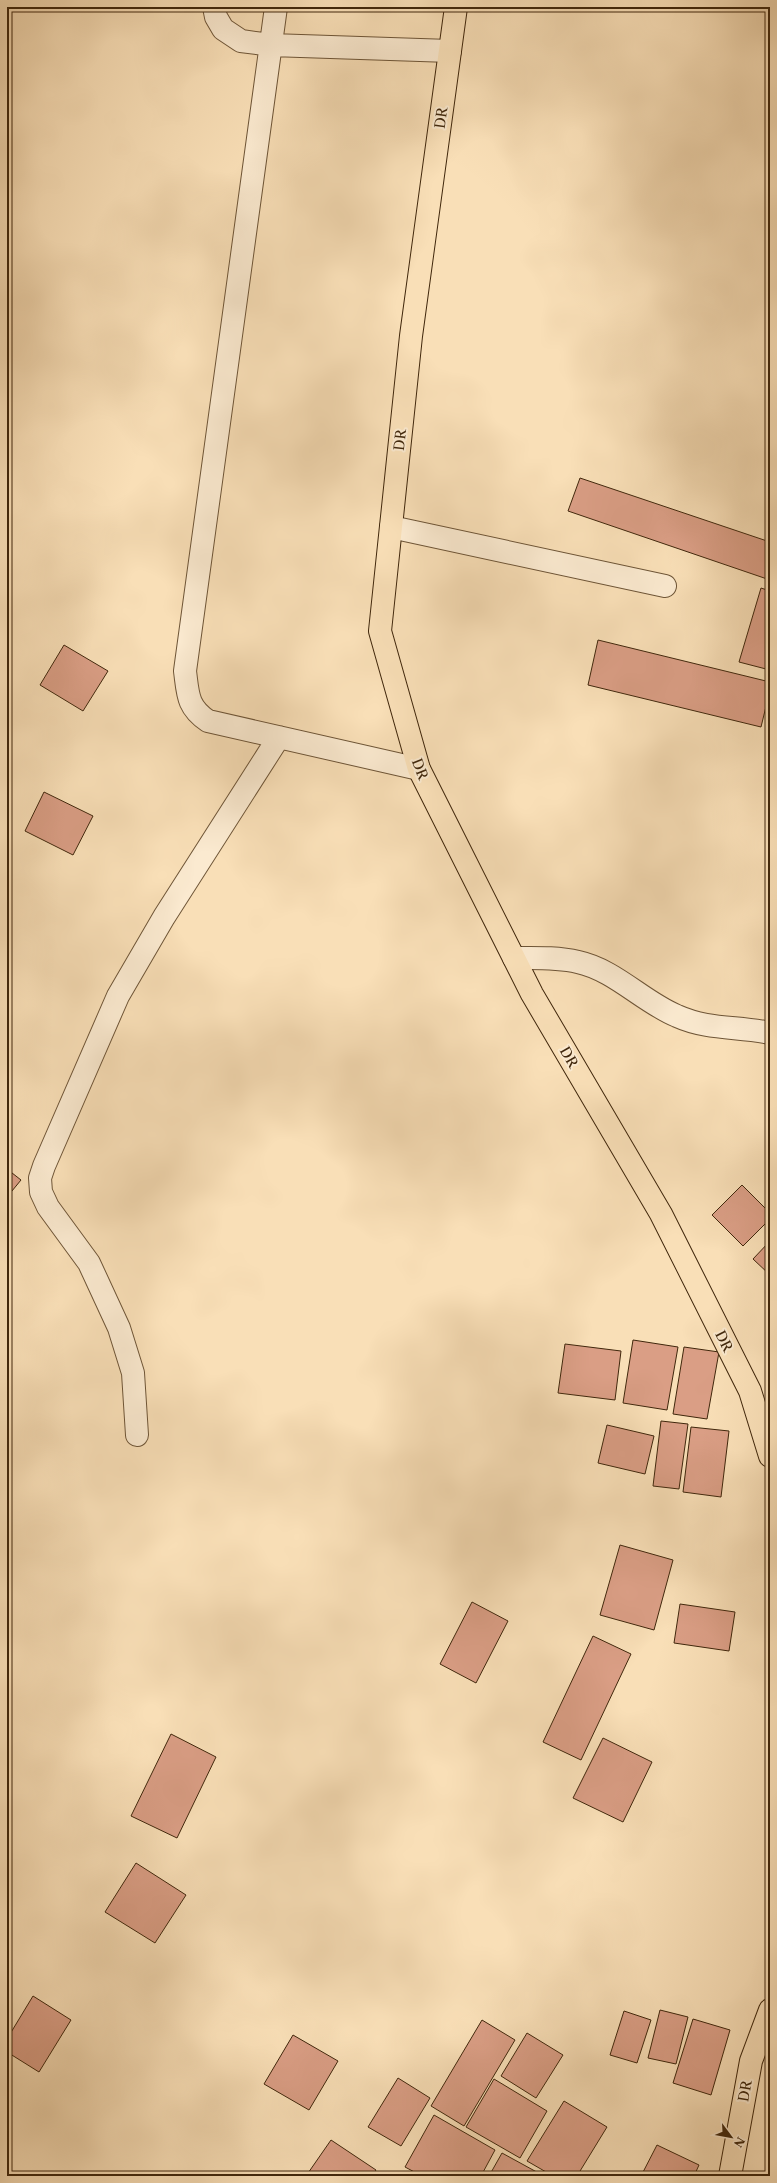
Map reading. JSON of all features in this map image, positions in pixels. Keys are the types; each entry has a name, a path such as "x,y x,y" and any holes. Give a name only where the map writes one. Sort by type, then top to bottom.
{"main road":[{"name":"DR","path":"456,7 411,336 380,631 419,769 532,994 660,1214 750,1391 770,1456"},
{"name":"DR","path":"730,2176 751,2060 770,2010"}],"street":[{"path":"214,7 216,17 223,29 240,41 271,45 450,51"},
{"path":"276,7 186,671 189,699 196,713 208,721 419,769"},
{"path":"391,527 665,586"},
{"path":"137,1435 133,1373 119,1328 89,1263 48,1207 41,1192 40,1178 118,996 164,917 279,737"},
{"path":"514,958 553,958 579,962 614,978 676,1016 708,1027 770,1033"}],"building":[{"path":"580,478 770,542 770,580 568,511"},
{"path":"761,588 770,591 770,654 766,669 739,662"},
{"path":"598,640 770,682 770,690 761,727 588,685"},
{"path":"64,645 108,671 83,711 40,685"},
{"path":"44,792 93,816 73,855 25,831"},
{"path":"7,1169 21,1180 7,1197"},
{"path":"742,1185 770,1213 770,1219 743,1246 712,1215"},
{"path":"770,1241 770,1275 753,1259"},
{"path":"633,1340 678,1347 667,1410 623,1403"},
{"path":"565,1344 621,1351 615,1400 558,1393"},
{"path":"684,1347 719,1352 707,1419 673,1414"},
{"path":"661,1421 688,1424 679,1489 653,1486"},
{"path":"607,1425 654,1436 645,1474 598,1463"},
{"path":"691,1427 729,1431 721,1497 683,1492"},
{"path":"620,1545 673,1560 654,1630 600,1615"},
{"path":"472,1602 508,1621 476,1683 440,1664"},
{"path":"680,1604 735,1612 729,1651 674,1643"},
{"path":"593,1636 631,1654 581,1760 543,1742"},
{"path":"171,1734 216,1757 177,1838 131,1816"},
{"path":"603,1738 652,1762 623,1822 573,1798"},
{"path":"136,1863 186,1895 155,1943 105,1912"},
{"path":"33,1996 71,2020 39,2072 7,2052 7,2039"},
{"path":"660,2010 688,2017 676,2064 648,2058"},
{"path":"624,2011 651,2020 637,2063 610,2055"},
{"path":"693,2019 730,2030 711,2095 673,2083"},
{"path":"482,2020 515,2040 464,2126 431,2106"},
{"path":"527,2033 563,2055 536,2098 501,2076"},
{"path":"293,2035 338,2061 309,2110 264,2084"},
{"path":"398,2078 430,2098 401,2146 368,2127"},
{"path":"494,2079 547,2111 520,2158 466,2127"},
{"path":"564,2101 607,2127 577,2176 553,2176 527,2161"},
{"path":"434,2115 495,2150 481,2176 422,2176 405,2167"},
{"path":"331,2140 376,2170 372,2176 306,2176"},
{"path":"657,2145 699,2165 694,2176 641,2176"},
{"path":"502,2153 544,2176 489,2176"}]}
